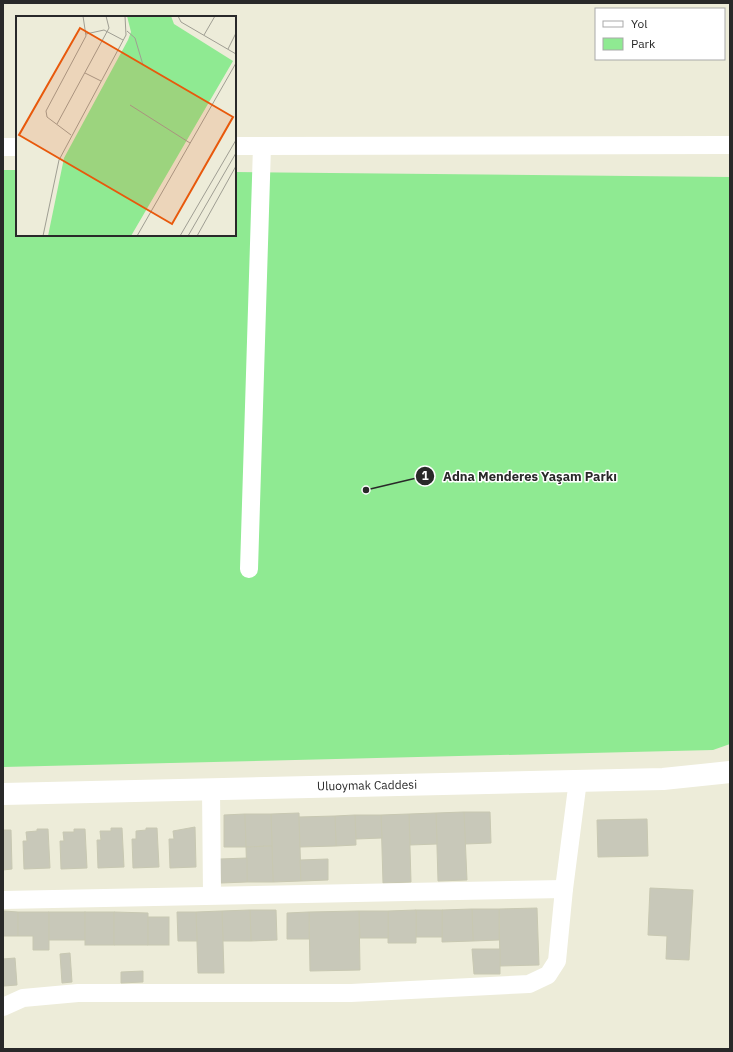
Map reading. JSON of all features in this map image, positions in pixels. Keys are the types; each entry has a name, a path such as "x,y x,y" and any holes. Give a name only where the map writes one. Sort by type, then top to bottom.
{"street":[{"path":"236,146 730,145"},
{"path":"249,569 262,146"},
{"path":"3,147 16,147"},
{"name":"Uluoymak Caddesi","path":"3,794 663,779 730,772"},
{"path":"6,1001 78,993 351,993 529,984 548,975 557,961 564,889 578,780"},
{"path":"211,789 212,895"},
{"path":"3,900 564,889"}],"green space":[{"path":"3,170 16,170 16,236 236,236 236,172 730,177 730,744 713,750 3,767"}],"building":[{"path":"464,812 490,812 491,843 465,844"},
{"path":"464,812 467,880 438,881 436,813"},
{"path":"299,813 301,881 273,882 271,814"},
{"path":"436,813 437,844 410,845 409,814"},
{"path":"245,814 246,847 224,847 224,815"},
{"path":"245,814 271,814 272,846 246,847"},
{"path":"409,814 411,882 383,883 381,815"},
{"path":"355,815 381,815 382,838 356,839"},
{"path":"355,815 356,845 336,846 335,816"},
{"path":"335,816 336,846 300,847 299,817"},
{"path":"647,819 648,856 598,857 597,820"},
{"path":"195,827 196,867 170,868 169,839 174,839 173,831"},
{"path":"111,828 122,828 124,867 98,868 97,840 101,840 100,831 111,831"},
{"path":"146,828 157,828 159,867 133,868 132,839 136,839 136,831 146,830"},
{"path":"37,829 48,829 50,868 24,869 23,841 27,841 26,832 37,831"},
{"path":"74,829 85,829 87,868 61,869 60,841 64,841 63,832 74,832"},
{"path":"3,830 11,830 12,869 3,870"},
{"path":"272,846 273,882 247,882 246,847"},
{"path":"247,858 247,882 221,883 220,859"},
{"path":"328,859 328,880 301,881 300,860"},
{"path":"650,888 693,890 689,960 666,959 667,936 648,935"},
{"path":"537,908 539,965 500,966 499,909"},
{"path":"472,909 499,909 499,940 473,941"},
{"path":"472,909 473,941 442,942 442,910"},
{"path":"250,910 276,910 277,940 251,941"},
{"path":"250,910 251,941 223,941 222,911"},
{"path":"416,910 442,910 442,937 416,937"},
{"path":"416,910 416,943 388,943 388,911"},
{"path":"4,911 18,912 18,936 3,936"},
{"path":"222,911 224,973 198,973 196,912"},
{"path":"359,911 388,911 388,938 360,938"},
{"path":"359,911 360,970 310,971 309,912"},
{"path":"18,912 49,912 49,950 33,950 33,936 18,936"},
{"path":"49,912 85,912 85,940 49,940"},
{"path":"85,912 114,912 114,945 85,945"},
{"path":"114,912 148,913 148,945 114,945"},
{"path":"177,912 196,912 197,941 178,941"},
{"path":"309,912 309,939 287,939 287,913"},
{"path":"148,917 169,917 169,945 148,945"},
{"path":"472,949 500,949 500,974 474,974"},
{"path":"70,953 72,982 62,983 60,954"},
{"path":"15,958 17,985 4,986 3,959"},
{"path":"143,971 143,982 121,983 121,972"}],"place":[{"name":"Adna Menderes Yaşam Parkı","path":"366,490"}]}
